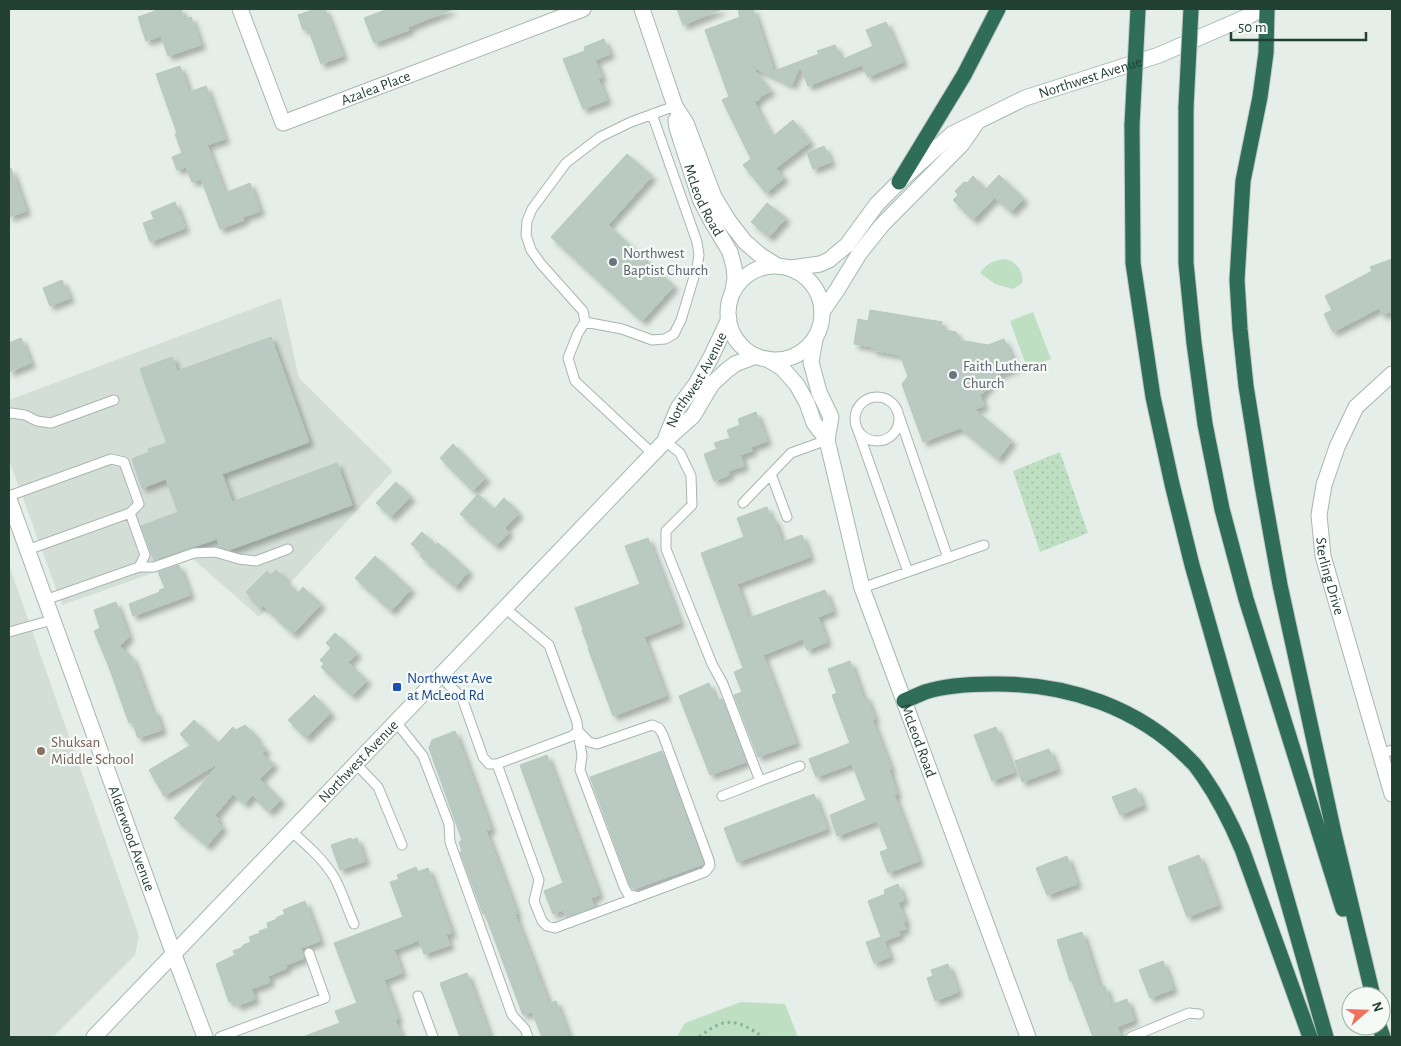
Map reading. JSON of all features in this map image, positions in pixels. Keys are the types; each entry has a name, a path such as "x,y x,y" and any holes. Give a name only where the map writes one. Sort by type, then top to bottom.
{"highway":[{"path":"899,182 964,75 998,9"},
{"path":"1138,9 1132,125 1133,264 1153,397 1192,565 1326,1037"},
{"path":"1191,9 1186,107 1186,262 1194,344 1205,424 1222,510 1246,599 1368,986"},
{"path":"1268,9 1266,53 1260,97 1243,181 1238,280 1240,329 1247,396 1278,576 1369,986"},
{"path":"904,701 926,692 972,684 1044,686 1102,702 1129,714 1162,735 1192,762 1215,793 1230,820 1310,1037"}],"main road":[{"name":"Azalea Place","path":"240,9 283,123 583,9"},
{"name":"McLeod Road","path":"642,9 675,106 677,128 700,199 730,252 734,267 734,291"},
{"name":"Northwest Avenue","path":"1206,36 1238,9"},
{"name":"Northwest Avenue","path":"784,267 820,264 829,260 847,245 877,204 952,134 1025,98 1160,55 1206,36 1260,9"},
{"name":"McLeod Road","path":"675,106 686,123 714,197 728,220 745,242 760,255 784,267"},
{"name":"Northwest Avenue","path":"822,312 870,239 962,144 977,122"},
{"path":"762,267 784,267 806,277 813,284 820,299 822,312 821,325 815,339 804,350 791,357 777,360 761,357 744,348 732,331 728,310 730,300 739,282 749,274 762,267"},
{"name":"Northwest Avenue","path":"665,441 678,408 696,384 711,357 728,318"},
{"name":"McLeod Road","path":"815,339 811,362 819,392 831,417 828,440 862,588 1028,1037"},
{"name":"McLeod Road","path":"761,357 782,368 797,385 808,402 814,423 828,440"},
{"name":"Northwest Avenue","path":"94,1037 665,441 694,416 712,384 735,364 761,357"},
{"name":"Sterling Drive","path":"1392,374 1356,407 1337,447 1324,484 1320,514 1323,556 1386,752 1392,791"},
{"name":"Alderwood Avenue","path":"9,498 205,1037"}],"lane":[{"path":"653,454 575,381 568,358 585,322 583,312 541,264 531,250 526,235 527,221 532,209 566,163 600,137 631,122 675,106"},
{"path":"585,322 622,329 652,340 665,339 674,334 681,320 699,255 697,242 652,114"},
{"path":"908,572 856,425 856,410 866,399 881,397 894,405 948,558"},
{"path":"9,414 25,415 36,421 51,423 114,400"},
{"path":"856,425 859,432 870,440 884,440 895,432 898,425 898,413"},
{"path":"743,503 791,453 828,440"},
{"path":"665,441 680,454 691,476 692,505 666,531 666,549 712,664 723,684 760,781"},
{"path":"9,498 111,459 124,462 139,504 130,513 27,550"},
{"path":"771,474 787,517"},
{"path":"130,513 145,555 139,567"},
{"path":"862,588 984,545"},
{"path":"45,600 139,567 154,567 194,553 215,552 239,559 256,560 288,549"},
{"path":"505,608 549,645 577,722 582,756 580,770 624,887 628,894 638,897"},
{"path":"9,632 52,620"},
{"path":"440,676 462,698 483,758 489,764 497,764 572,736 578,731"},
{"path":"396,722 423,756 449,824 450,842 512,1015 525,1029 528,1037"},
{"path":"497,764 539,880 534,901 542,921 547,926 555,928 705,872 710,866 709,860 659,728 652,725 597,744 589,742 578,731"},
{"path":"356,764 378,787 402,845"},
{"path":"722,796 800,766"},
{"path":"291,831 325,864 334,878 354,924"},
{"path":"220,1037 326,998 308,953"},
{"path":"418,996 433,1037"},
{"path":"1131,1037 1189,1014 1198,1014"}],"path":[{"path":"699,1037 714,1027 732,1022 742,1024 763,1037"}],"shaded area":[{"path":"281,298 299,378 393,471 259,617 193,559 62,605 9,460 9,400"},
{"name":"Shuksan Middle School","path":"9,565 139,936 135,955 53,1037 9,1037"}],"green space":[{"path":"1005,259 1016,264 1022,274 1022,283 1013,289 995,284 980,273 991,263"},
{"path":"1033,312 1051,359 1027,368 1010,321"},
{"path":"1060,452 1088,533 1040,552 1013,471"},
{"path":"741,1002 785,1004 798,1037 677,1037 685,1023"}],"building":[{"path":"154,9 181,9 184,19 191,17 201,45 168,56 161,36 146,41 138,17 155,11"},
{"path":"315,9 325,9 343,56 321,64 308,28 303,30 298,15"},
{"path":"388,9 451,10 408,27 409,30 374,43 364,18"},
{"path":"677,9 722,9 683,25"},
{"path":"753,9 774,71 819,54 817,51 835,45 841,60 873,46 866,30 886,22 903,62 868,77 862,65 808,86 800,66 792,85 751,66 771,91 754,102 772,137 793,120 810,142 776,168 784,178 766,193 743,165 751,159 722,100 729,97 705,30 740,17 738,11"},
{"path":"604,39 610,54 595,60 602,77 598,79 607,100 583,109 563,59 585,51 584,47"},
{"path":"180,66 189,92 206,86 225,139 207,145 225,193 250,183 260,211 243,217 244,220 220,229 201,179 192,182 186,167 177,170 172,157 182,153 175,134 177,133 156,74"},
{"path":"824,146 831,162 813,169 807,153"},
{"name":"Northwest Baptist Church","path":"627,154 652,176 608,225 674,286 642,321 551,237"},
{"path":"11,168 26,211 9,217 9,169"},
{"path":"999,175 1024,199 1011,212 986,189"},
{"path":"973,176 994,198 973,220 953,200 958,195 955,191 964,182 967,183"},
{"path":"175,202 185,228 150,242 143,223 154,219 151,212"},
{"path":"767,203 786,218 769,237 751,222"},
{"path":"1392,259 1392,311 1382,315 1379,308 1333,332 1324,314 1332,310 1325,296 1372,271 1370,267"},
{"path":"62,280 70,298 50,306 43,288"},
{"name":"Faith Lutheran Church","path":"870,310 942,322 941,329 956,332 959,340 988,345 1004,339 1016,367 999,374 980,396 984,406 974,409 1012,441 998,459 960,428 923,442 902,384 908,376 900,355 872,350 873,347 854,344 858,319 868,321"},
{"path":"271,337 309,442 222,474 232,502 337,463 352,505 229,550 220,547 217,539 154,560 141,526 178,512 166,479 142,488 132,459 149,452 148,449 167,443 140,369 172,357 177,371"},
{"path":"21,338 31,363 9,372 9,343"},
{"path":"756,412 767,441 751,447 752,451 740,455 744,466 728,471 729,475 714,481 704,454 717,449 714,443 730,438 727,430 740,425 738,419"},
{"path":"453,444 486,478 473,491 440,458"},
{"path":"396,482 411,497 391,517 376,503"},
{"path":"478,494 494,509 504,498 519,513 505,528 509,532 496,546 460,514"},
{"path":"767,507 771,519 774,518 782,542 802,535 810,557 737,584 749,618 825,590 833,611 818,617 827,642 807,650 803,639 763,655 796,743 758,757 734,695 742,692 734,672 743,668 701,553 744,537 737,518"},
{"path":"422,532 436,545 438,543 469,571 455,587 420,556 422,554 411,544"},
{"path":"648,538 680,623 644,637 666,696 613,716 575,608 640,584 625,546"},
{"path":"375,556 411,589 391,611 355,578"},
{"path":"179,565 190,595 133,616 129,604 160,592 159,590 165,588 158,572"},
{"path":"276,570 298,593 303,587 321,604 293,634 263,606 261,608 246,592 267,571 271,575"},
{"path":"116,602 129,637 120,646 133,659 152,711 155,710 162,730 138,738 132,722 129,723 94,631 100,628 94,610"},
{"path":"335,633 357,653 348,663 367,680 352,696 321,667 324,664 320,660 331,648 326,643"},
{"path":"850,661 863,697 866,696 875,719 872,720 891,769 889,770 897,794 894,795 919,861 888,873 880,852 888,849 877,821 837,836 830,815 866,800 852,764 816,777 809,759 850,743 832,695 837,693 828,669"},
{"path":"709,683 716,701 722,699 746,762 710,775 679,696"},
{"path":"314,695 331,713 306,738 288,720"},
{"path":"194,720 218,743 233,727 236,730 245,725 258,738 256,740 266,749 262,754 274,764 260,779 281,800 269,812 252,795 245,804 233,794 215,815 219,819 217,822 223,827 207,846 174,818 220,762 164,796 149,770 191,745 180,734"},
{"path":"996,727 1014,772 992,781 974,735"},
{"path":"455,731 491,829 486,831 517,914 515,915 549,1004 556,1001 569,1037 542,1037 532,1012 523,1015 485,914 483,914 460,852 462,851 459,842 462,840 429,748 432,740"},
{"path":"1049,749 1057,769 1022,782 1015,761"},
{"path":"662,751 703,864 634,889 630,886 590,777"},
{"path":"547,755 599,895 591,898 594,907 566,917 563,910 553,914 544,891 563,883 520,765"},
{"path":"1136,788 1143,805 1120,815 1112,797"},
{"path":"814,794 827,829 737,862 724,828"},
{"path":"351,838 352,840 357,838 365,861 340,870 331,845"},
{"path":"1199,855 1218,905 1187,917 1168,867"},
{"path":"1067,856 1077,884 1047,895 1036,868"},
{"path":"416,867 418,872 428,868 452,933 446,935 450,945 424,954 419,940 394,950 402,973 384,980 398,1019 395,1020 402,1037 305,1037 340,1023 335,1011 357,1003 334,943 403,917 390,882 399,879 397,875"},
{"path":"898,884 904,900 898,903 906,922 903,923 906,929 898,931 900,935 884,941 890,957 874,963 866,942 881,937 868,901 885,894 884,890"},
{"path":"305,901 320,941 301,948 304,958 286,965 287,968 268,976 270,982 251,989 255,999 237,1006 234,1000 229,1002 216,964 235,955 233,951 251,942 249,937 268,928 267,923 285,914 283,910"},
{"path":"1082,932 1100,988 1105,986 1111,1005 1127,999 1134,1020 1117,1027 1121,1037 1093,1037 1072,981 1070,981 1057,940"},
{"path":"1163,961 1173,989 1150,998 1139,970"},
{"path":"948,964 958,992 935,1001 927,978 933,976 931,970"},
{"path":"467,973 490,1037 460,1037 440,983"}],"place":[{"name":"Northwest Baptist Church","path":"613,262"},
{"name":"Faith Lutheran Church","path":"953,375"},
{"name":"Northwest Ave at McLeod Rd","path":"397,687"},
{"name":"Shuksan Middle School","path":"41,751"}]}
